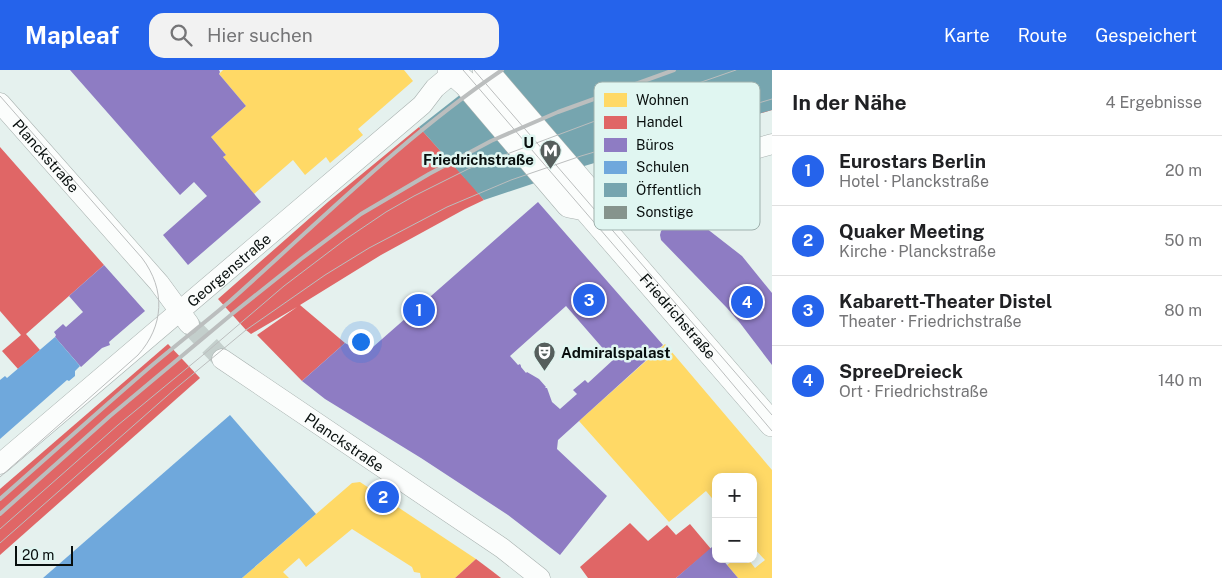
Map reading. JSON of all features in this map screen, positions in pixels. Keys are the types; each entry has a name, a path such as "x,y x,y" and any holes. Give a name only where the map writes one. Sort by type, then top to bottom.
{"main road":[{"path":"484,70 587,190 586,209"},
{"name":"Friedrichstraße","path":"452,71 466,84 570,205 586,209 594,218"},
{"name":"Friedrichstraße","path":"604,230 772,424"}],"street":[{"name":"Georgenstraße","path":"0,464 184,318 422,105 452,71"},
{"name":"Planckstraße","path":"0,103 158,283 184,318"},
{"path":"586,209 594,203"},
{"name":"Planckstraße","path":"222,359 420,492 494,543 540,578"}],"building: Wohnen":[{"path":"223,70 404,70 413,81 358,129 363,135 330,163 326,157 305,175 293,160 254,194 223,157 226,155 211,137 246,106 219,74"},
{"path":"665,344 772,470 772,578 738,578 727,565 730,563 751,563 755,568 765,560 757,551 757,473 712,473 712,498 706,491 669,522 579,421"},
{"path":"360,482 476,559 455,578 421,578 420,573 414,572 412,567 352,529 306,567 299,558 283,572 289,578 242,578 352,483"}],"building: Handel":[{"path":"535,70 772,70 772,110 760,114 760,82 594,82 594,163 589,164 568,123"},
{"path":"419,127 465,178 571,137 577,152 506,175 474,188 484,200 381,255 300,305 345,343 302,381 257,335 297,307 251,334 218,299 328,202"},
{"path":"0,147 104,265 26,334 40,350 18,369 2,351 21,335 0,311"},
{"path":"168,344 200,378 0,555 0,489"},
{"path":"630,523 648,541 667,525 676,535 690,524 711,549 676,578 588,578 580,567"},
{"path":"476,559 492,571 501,578 455,578"}],"building: Büros":[{"path":"70,70 219,70 219,74 246,106 211,137 226,155 223,157 261,202 188,265 163,235 207,196 194,182 180,195"},
{"path":"538,202 663,345 558,440 557,449 607,496 560,555 508,515 421,458 325,399 302,381 345,343 365,354","holes":["566,306 613,360 588,383 585,380 573,390 577,394 560,409 552,402 547,388 539,379 526,373 520,364 518,365 510,356"]},
{"path":"709,230 742,256 772,293 772,365 727,308 661,240 661,231"},
{"path":"104,265 145,311 109,342 110,345 102,348 81,367 55,337 54,332 63,324 66,327 83,312 69,296"},
{"path":"712,547 712,563 725,563 738,578 676,578"}],"building: Schulen":[{"path":"55,337 80,366 75,371 75,376 69,381 67,380 0,439 0,380 5,376 7,378"},
{"path":"230,415 316,514 242,578 43,578"}],"building: Öffentlich":[{"path":"494,70 772,70 772,110 760,113 760,82 594,82 594,163 484,200 419,127"}],"tunnel":[{"path":"189,324 222,359"}],"tram line":[{"path":"463,70 594,222"},
{"path":"474,70 594,209"},
{"path":"702,82 736,70"},
{"path":"0,96 142,258 150,270 155,283 159,308 153,332 147,344 138,355 0,477"},
{"path":"760,103 772,99"},
{"path":"0,529 118,425 284,286 346,239 386,212 468,169 594,122"},
{"path":"0,543 175,389 246,330 325,275 369,248 447,207 511,180 594,152"},
{"path":"601,230 772,431"},
{"path":"612,230 772,415"}],"railway":[{"path":"0,499 150,367 229,302 396,152 430,123 502,70"},
{"path":"641,82 674,70"},
{"path":"0,514 110,416 232,314 361,214 429,174 491,141 558,112 594,99"}],"place":[{"name":"U Friedrichstraße","path":"550,170"},
{"name":"Kabarett-Theater Distel","path":"589,300"},
{"name":"SpreeDreieck","path":"747,302"},
{"name":"Eurostars Berlin","path":"419,310"},
{"name":"Admiralspalast","path":"545,371"},
{"name":"Quaker Meeting","path":"383,497"}]}
